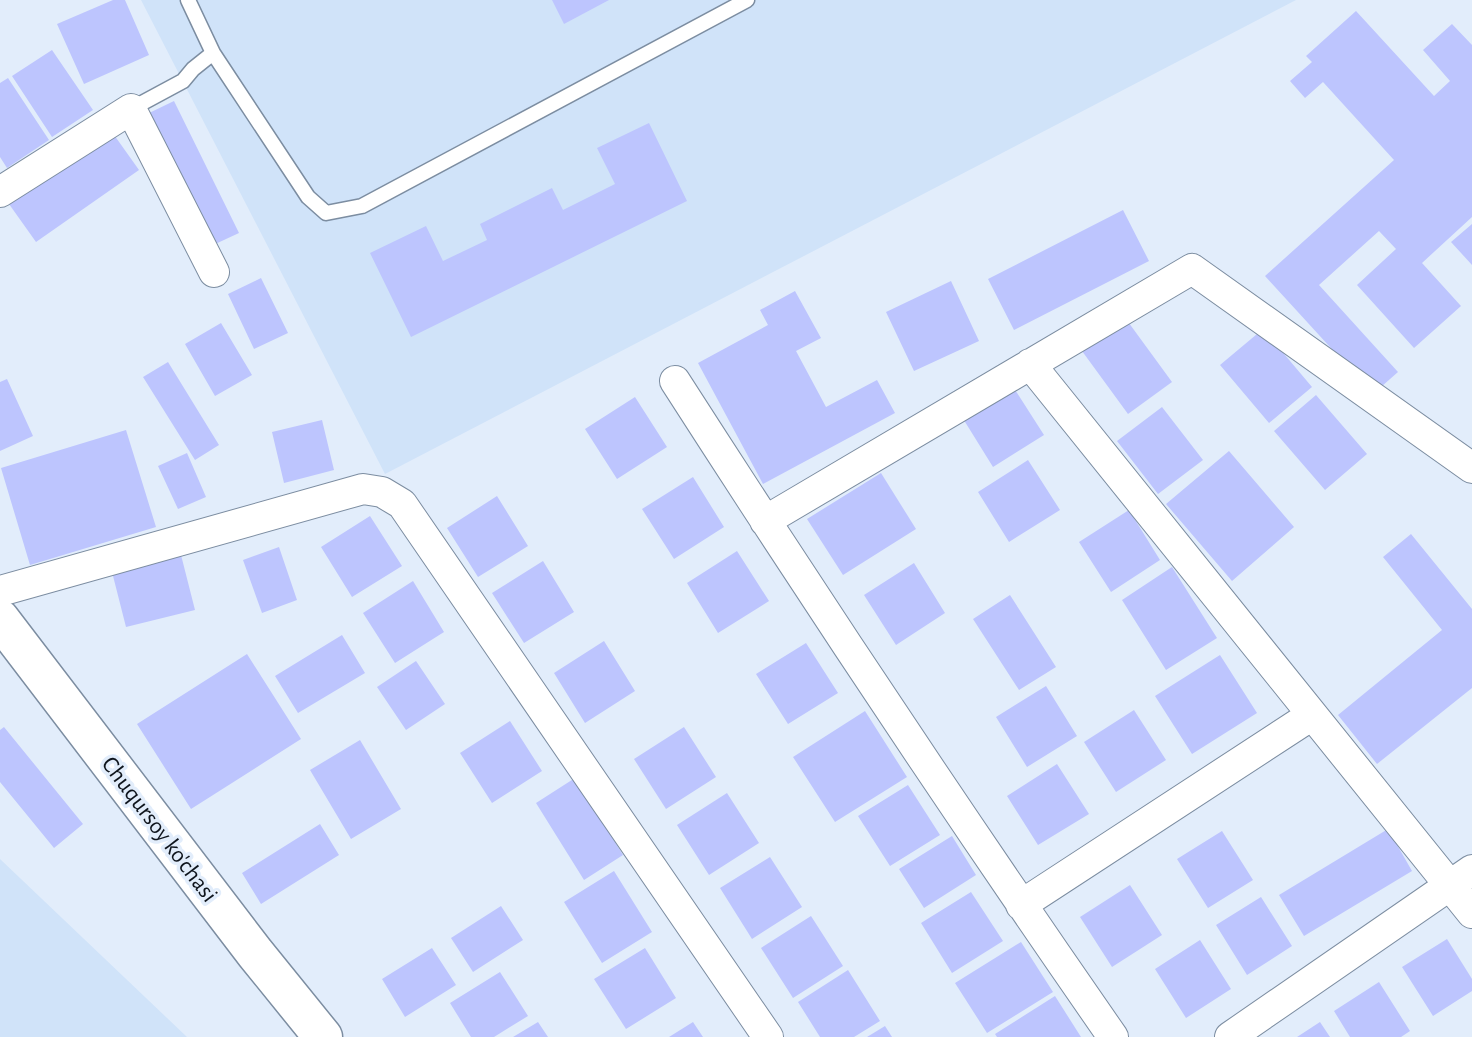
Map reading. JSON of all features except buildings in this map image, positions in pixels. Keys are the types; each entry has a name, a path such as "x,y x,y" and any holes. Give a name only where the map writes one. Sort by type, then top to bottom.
{"street":[{"path":"0,192 131,109 214,272"},
{"path":"765,521 1192,269 1472,468"},
{"path":"1030,364 1312,715 1461,878 1472,913"},
{"path":"675,381 1021,905 1113,1037"},
{"path":"0,591 363,489 382,492 402,504 768,1037"},
{"name":"Chuqursoy ko'chasi","path":"0,619 255,953 323,1037"},
{"path":"1021,905 1312,715"},
{"path":"1230,1037 1461,878"}],"lane":[{"path":"188,0 213,53 308,197 327,213 362,206 747,0"},
{"path":"131,109 183,81 192,69 213,53"}],"shaded area":[{"path":"141,0 1296,0 385,474"},
{"path":"0,859 187,1037 0,1037"}]}
